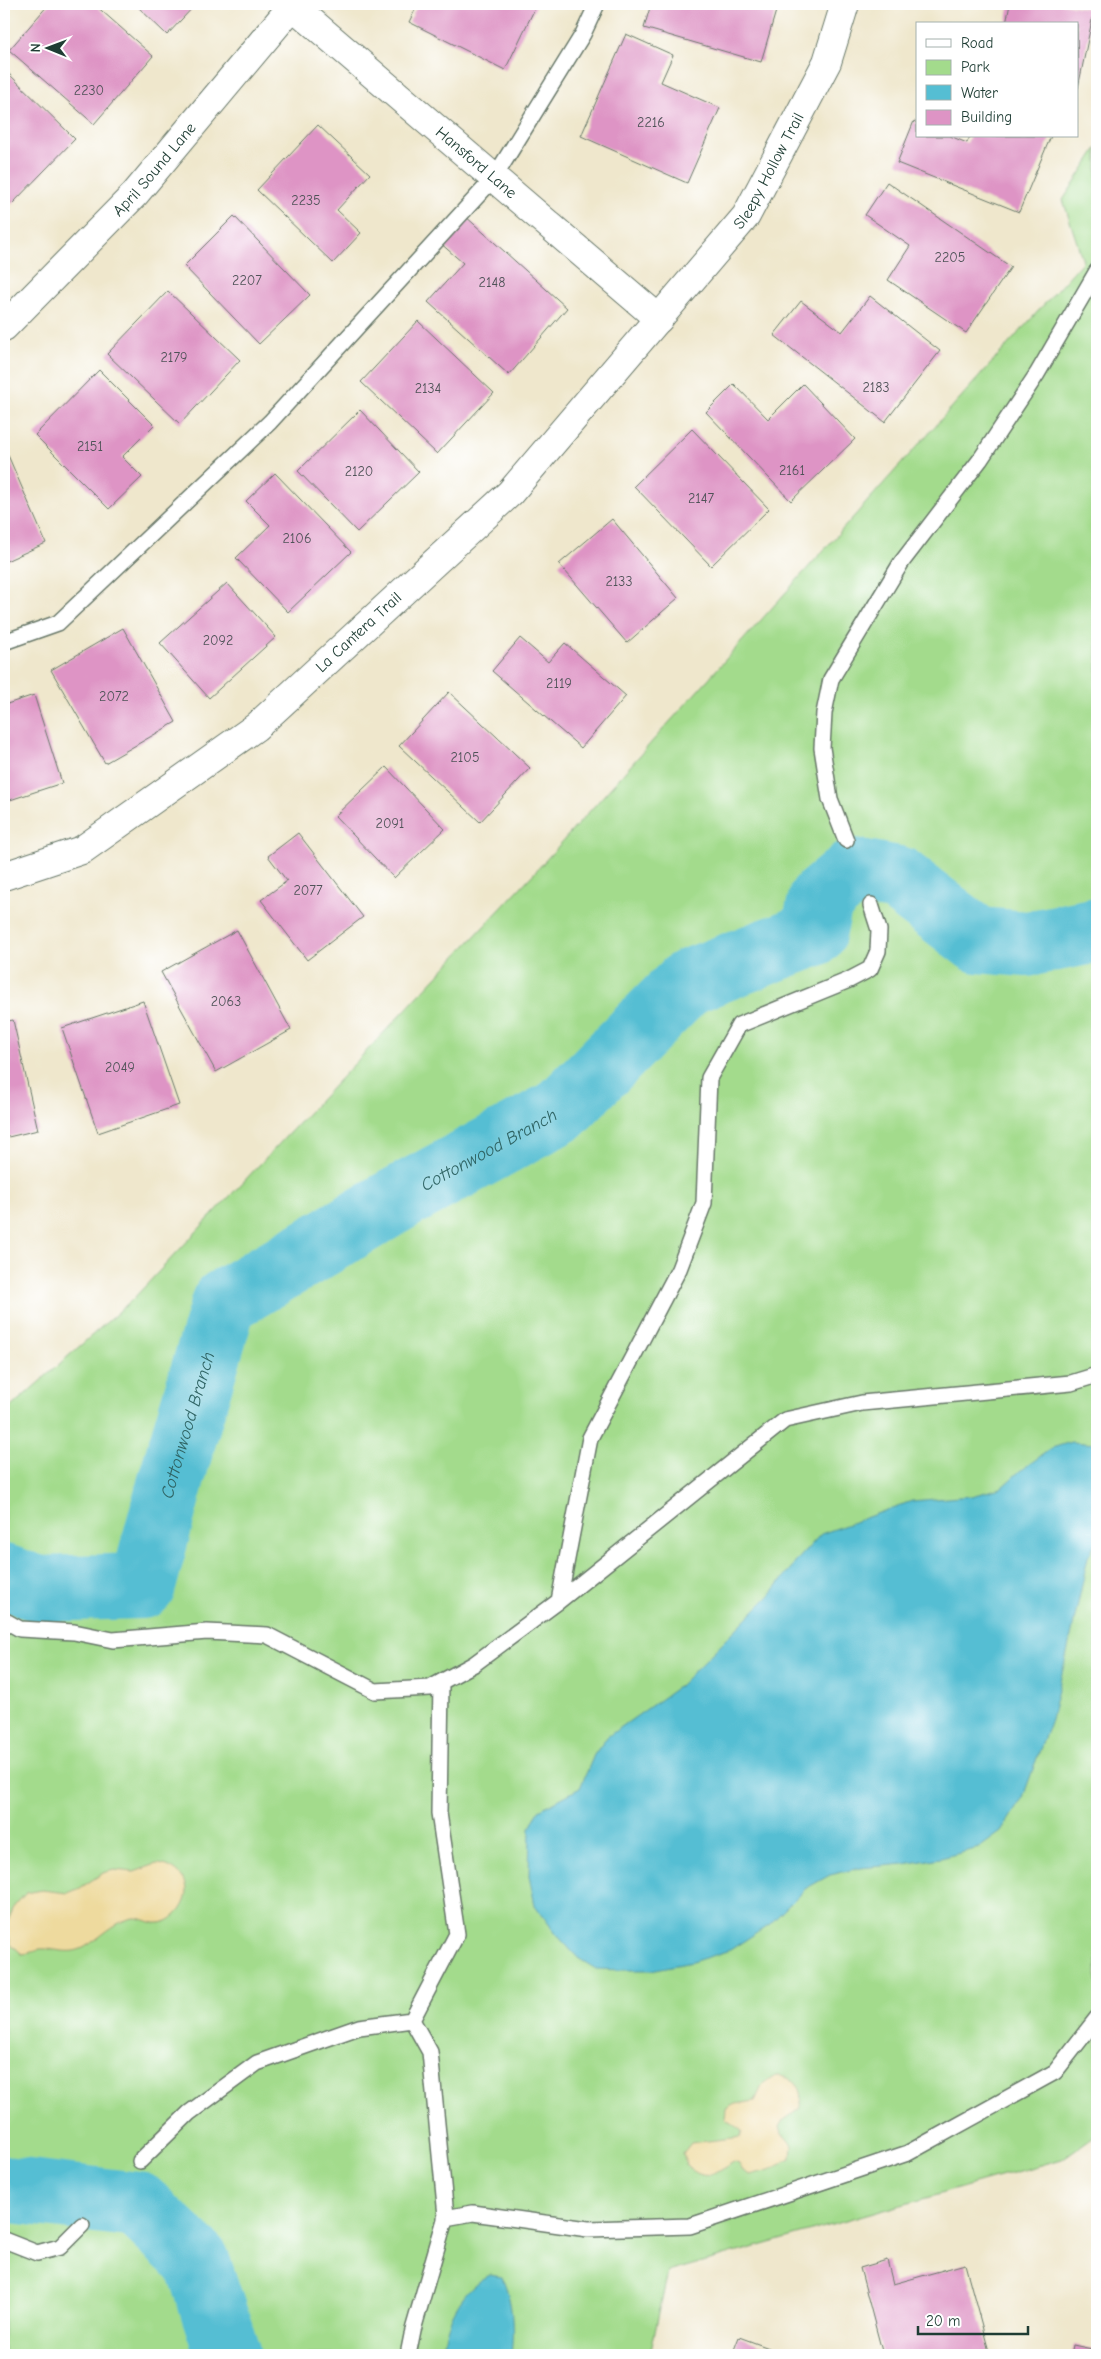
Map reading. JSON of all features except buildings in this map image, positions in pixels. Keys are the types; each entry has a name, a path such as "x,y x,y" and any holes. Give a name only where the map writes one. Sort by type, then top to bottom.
{"street":[{"name":"Sleepy Hollow Trail","path":"659,319 746,216 827,62 845,4"},
{"name":"Hansford Lane","path":"294,5 659,319"},
{"name":"April Sound Lane","path":"4,328 135,194 294,5"},
{"name":"La Cantera Trail","path":"4,876 82,850 256,727 510,493 659,319"}],"lane":[{"path":"4,642 58,623 270,422 494,178 583,34 597,4"},
{"path":"846,840 830,799 822,748 824,713 831,679 901,563 980,460 1037,374 1097,271"},
{"path":"560,1601 590,1438 679,1269 704,1204 709,1078 739,1025 849,980 870,969 878,951 879,930 871,905"},
{"path":"4,1620 20,1629 74,1632 113,1640 207,1632 267,1635 375,1691 430,1688 474,1664 560,1601 785,1420 862,1403 1071,1383 1097,1375"},
{"path":"412,2020 457,1934 439,1813 441,1682"},
{"path":"445,2218 473,2213 588,2229 690,2226 908,2152 1055,2072 1097,2018"},
{"path":"140,2161 189,2113 257,2063 360,2027 412,2020"},
{"path":"408,2355 412,2330 445,2218 430,2052 412,2020"},
{"path":"4,2240 37,2253 60,2246 82,2225"}],"green space":[{"path":"1097,148 1097,2134 1062,2159 668,2272 650,2355 4,2355 4,1413 133,1299 536,871 1083,261 1063,200"}],"sand":[{"path":"156,1864 174,1869 180,1874 186,1884 187,1891 183,1906 173,1918 159,1923 137,1918 129,1919 112,1928 85,1947 73,1951 40,1949 22,1954 11,1944 6,1925 15,1905 26,1893 42,1890 68,1893 80,1888 103,1873 114,1870 134,1872"},
{"path":"776,2076 789,2078 798,2085 800,2090 801,2102 799,2109 784,2120 780,2127 782,2134 792,2146 791,2159 769,2170 750,2175 743,2171 739,2164 734,2162 711,2175 700,2174 686,2165 683,2153 691,2143 741,2137 742,2131 725,2119 726,2109 735,2104 755,2101 762,2086"}],"water":[{"path":"1071,1442 1097,1444 1097,1541 1088,1557 1051,1719 1023,1797 1001,1832 979,1848 941,1858 860,1868 830,1875 805,1889 770,1924 730,1950 692,1962 651,1970 622,1970 596,1969 578,1958 556,1934 535,1905 529,1876 530,1828 539,1810 580,1788 594,1755 607,1737 678,1687 770,1595 821,1534 912,1501 971,1496 1001,1488 1021,1470 1052,1448"},
{"path":"489,2275 502,2277 506,2286 512,2325 511,2355 442,2355 447,2331 462,2298 479,2281"}],"waterway":[{"name":"Cottonwood Branch","path":"4,1577 39,1589 143,1586 172,1477 224,1302 395,1201 560,1111 688,982 813,934 821,899 854,871 898,879 978,940 1027,944 1097,930"},
{"name":"Cottonwood Branch","path":"4,2189 138,2205 197,2261 228,2355"}]}
